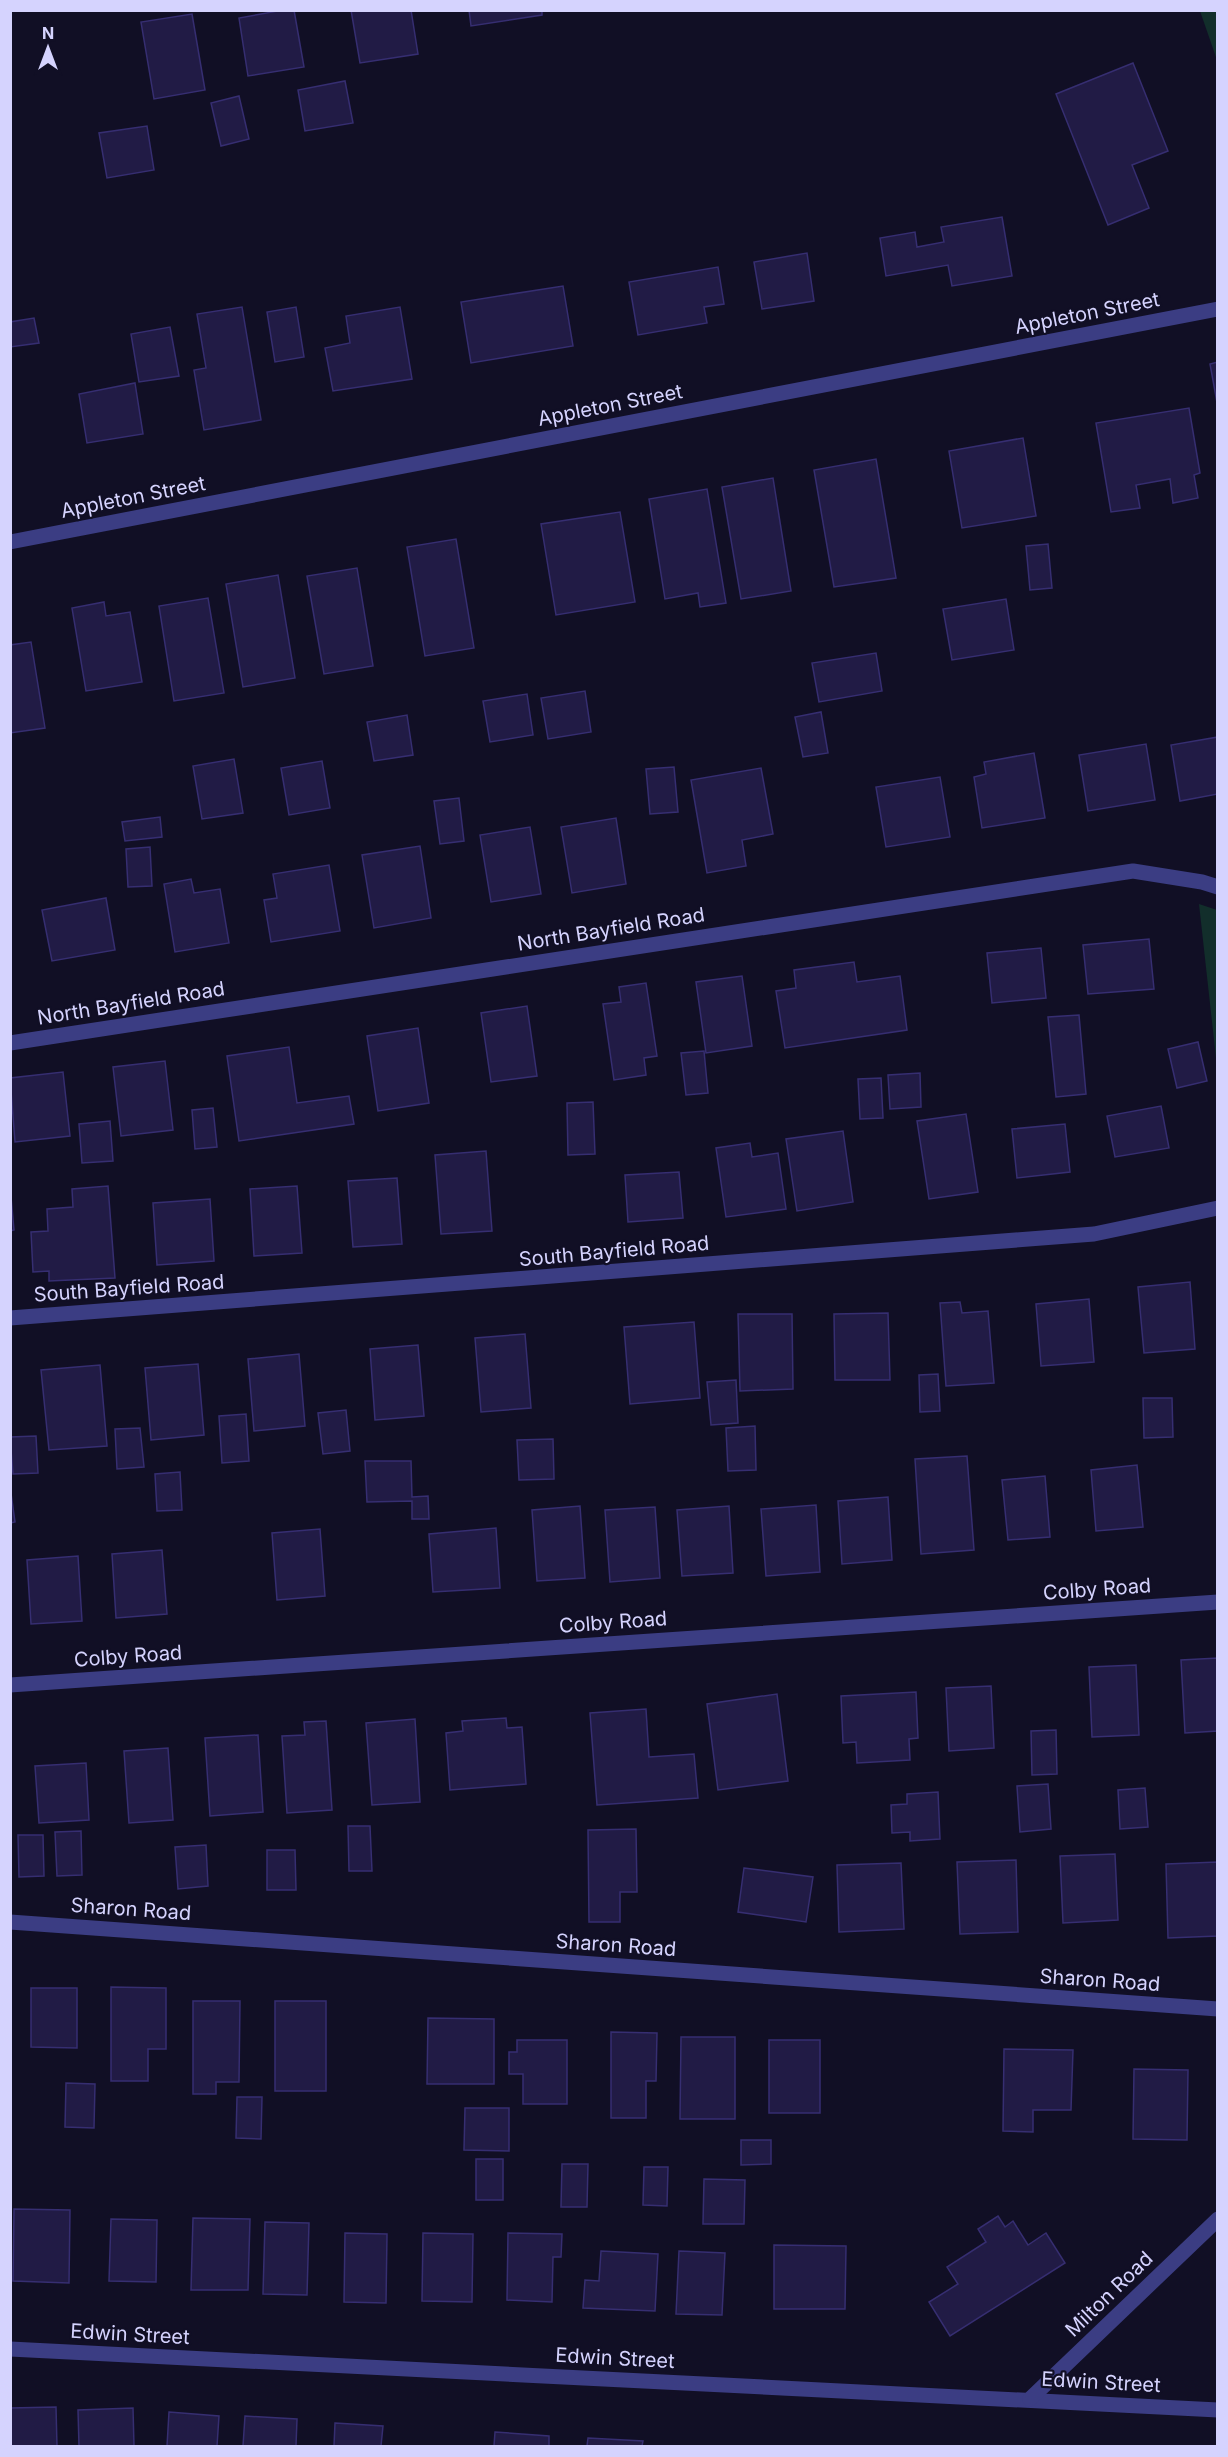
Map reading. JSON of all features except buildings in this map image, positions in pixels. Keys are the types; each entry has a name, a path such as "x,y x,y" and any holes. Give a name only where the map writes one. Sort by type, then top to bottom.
{"street":[{"name":"Appleton Street","path":"10,542 1218,309"},
{"name":"North Bayfield Road","path":"10,1043 1133,871 1202,882 1218,887"},
{"name":"South Bayfield Road","path":"10,1318 1094,1234 1218,1208"},
{"name":"Colby Road","path":"10,1685 1218,1602"},
{"name":"Sharon Road","path":"10,1922 1218,2009"},
{"name":"Milton Road","path":"1030,2399 1218,2219"},
{"name":"Edwin Street","path":"10,2349 1218,2410"}],"green space":[{"path":"1200,11 1217,11 1217,60"},
{"path":"1199,904 1217,910 1217,1067"}]}
